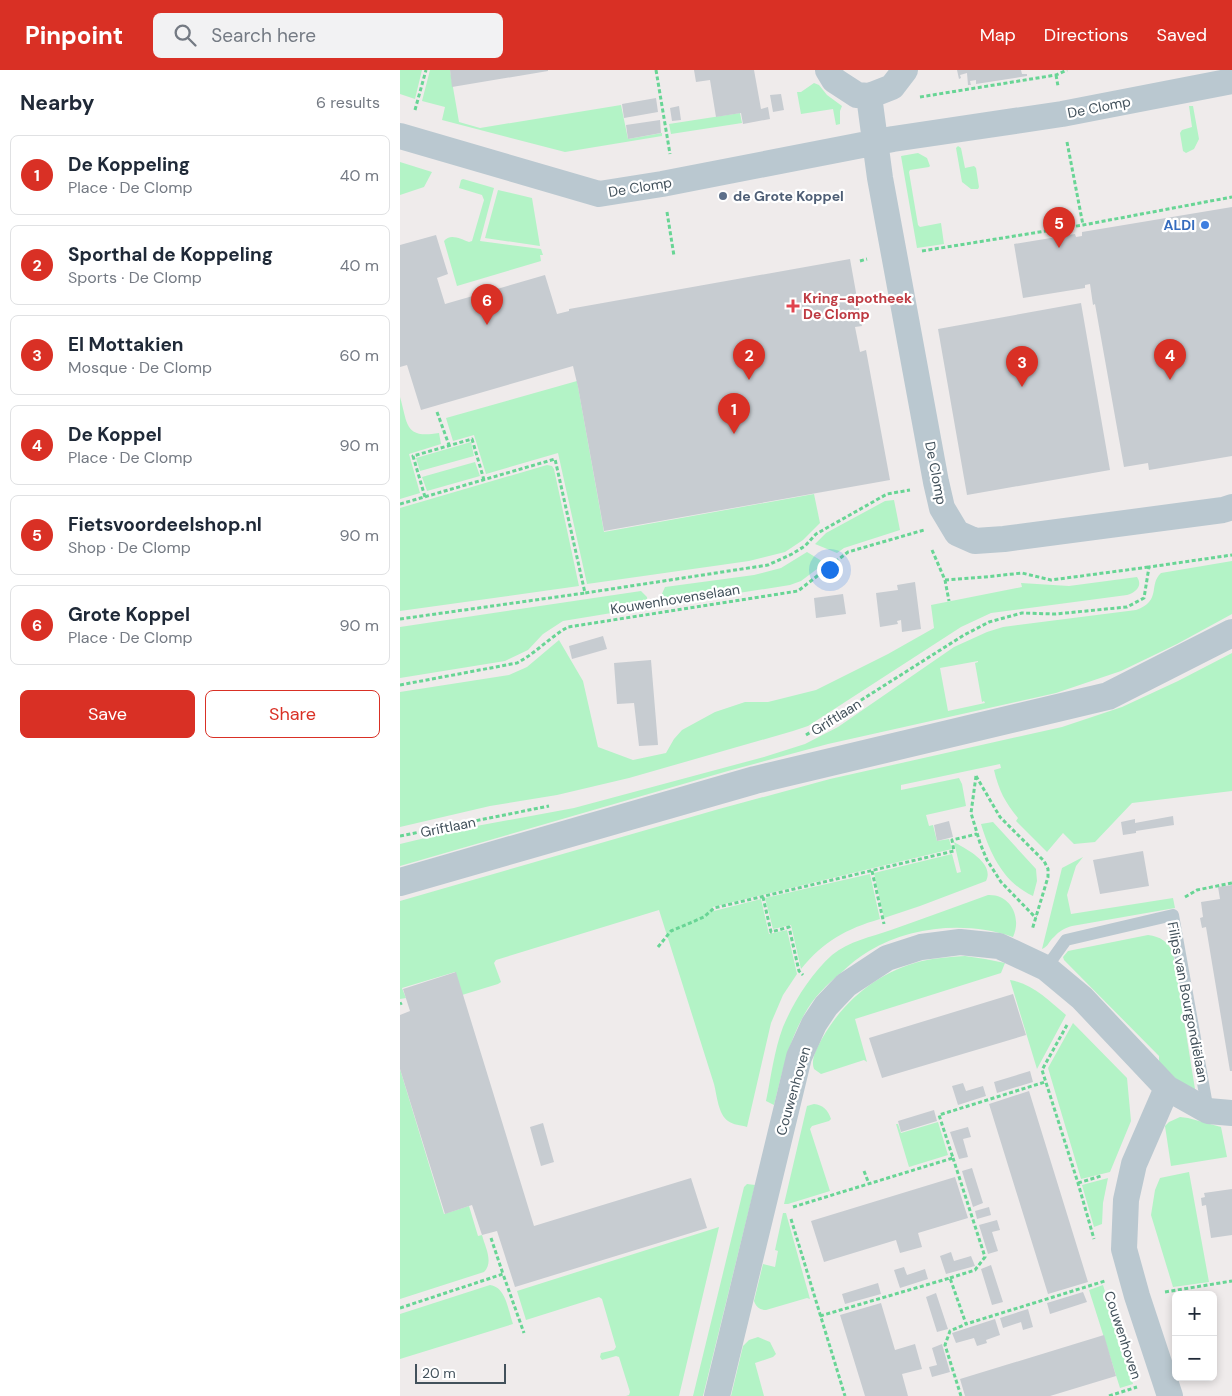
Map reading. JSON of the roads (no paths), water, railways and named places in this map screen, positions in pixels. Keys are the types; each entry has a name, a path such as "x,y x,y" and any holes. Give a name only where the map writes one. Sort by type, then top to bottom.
{"street":[{"path":"828,70 834,80 857,94 869,96 892,87 905,70"},
{"name":"De Clomp","path":"404,137 600,194 668,183 876,143 1062,114 1232,81"},
{"name":"De Clomp","path":"869,96 880,178 936,482 942,508 958,533 975,541 1004,539 1223,510 1232,507"},
{"path":"400,882 755,780 1108,696 1232,633"},
{"name":"Couwenhoven","path":"717,1396 776,1205 799,1057 814,1024 826,1006 846,985 887,958 921,946 960,942 999,946 1035,962 1082,998 1168,1088"},
{"path":"1167,1387 1137,1296 1124,1249 1126,1200 1134,1164 1168,1088"},
{"name":"Filips van Bourgondiëlaan","path":"1168,1088 1220,1112"}],"lane":[{"name":"Filips van Bourgondiëlaan","path":"1035,962 1066,940 1173,915 1220,1112"}],"place":[{"name":"de Grote Koppel","path":"723,196"},
{"name":"ALDI","path":"1205,225"},
{"name":"Fietsvoordeelshop.nl","path":"1059,248"},
{"name":"Kring-apotheek De Clomp","path":"793,306"},
{"name":"Grote Koppel","path":"487,325"},
{"name":"Sporthal de Koppeling","path":"749,380"},
{"name":"De Koppel","path":"1170,380"},
{"name":"El Mottakien","path":"1022,387"},
{"name":"De Koppeling","path":"734,434"}]}
